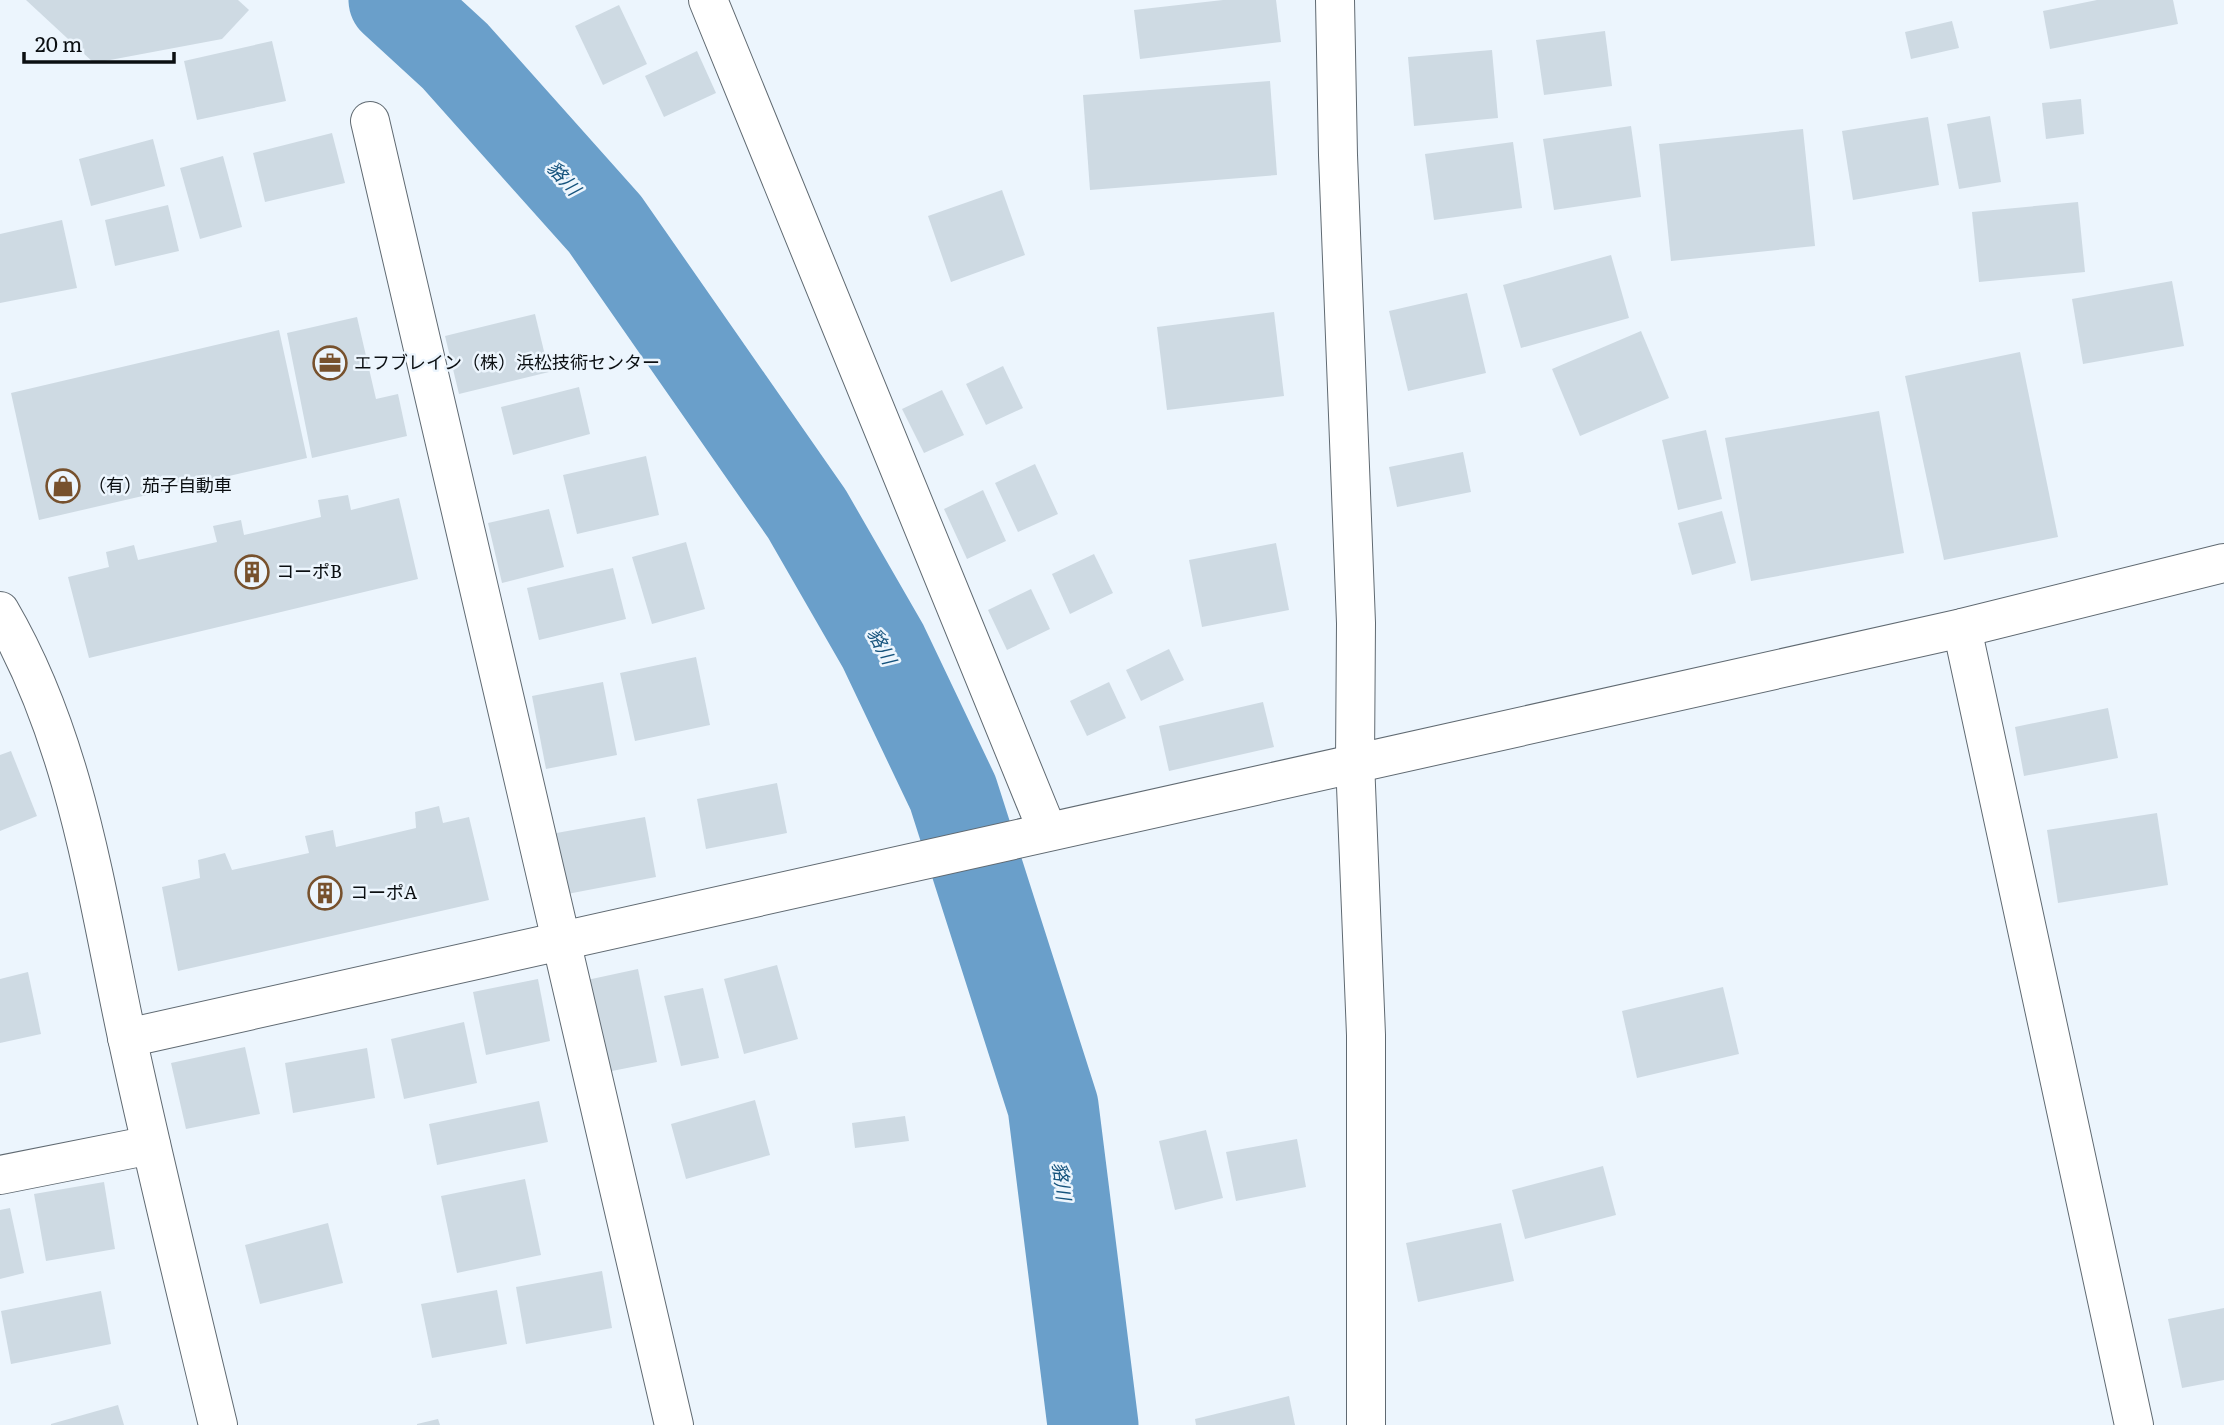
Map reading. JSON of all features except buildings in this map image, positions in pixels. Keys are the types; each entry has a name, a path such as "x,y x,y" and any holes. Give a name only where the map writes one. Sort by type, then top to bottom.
{"street":[{"path":"708,0 1034,833"},
{"path":"1335,0 1338,155 1356,623 1354,761 1366,1035 1366,1425"},
{"path":"370,121 559,942 674,1425"},
{"path":"127,1038 886,869 1354,761 1962,628 2224,564"},
{"path":"0,611 60,741 80,817 151,1145 218,1425"},
{"path":"1962,628 2134,1425"},
{"path":"0,1175 151,1145"}],"waterway":[{"name":"貉川","path":"394,0 455,56 605,224 807,514 883,646 953,793 1053,1106 1093,1425"}],"place":[{"name":"エフブレイン（株）浜松技術センター","path":"330,363"},
{"name":"（有）茄子自動車","path":"63,486"},
{"name":"コーポB","path":"252,572"},
{"name":"コーポA","path":"325,893"}]}
